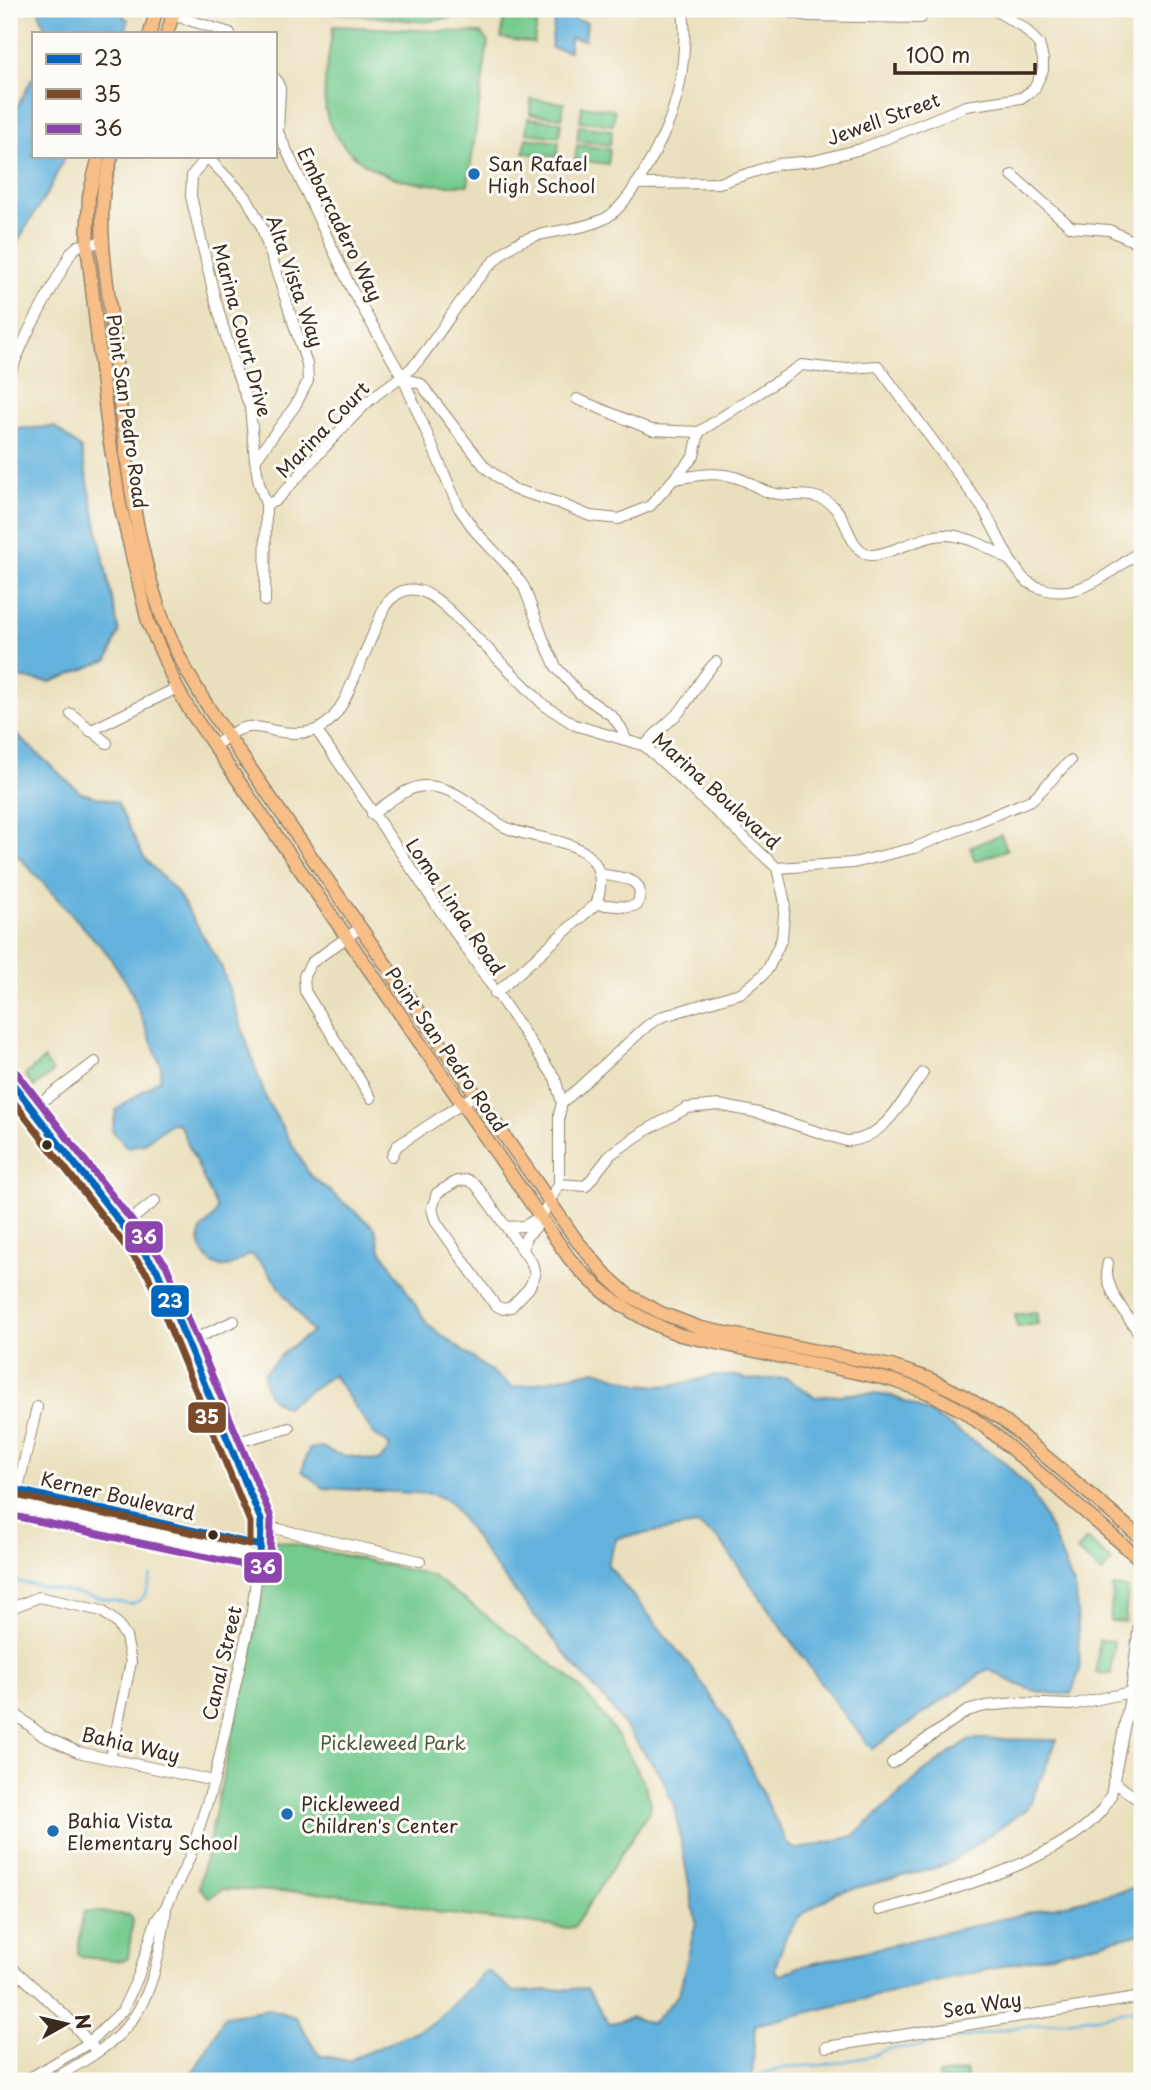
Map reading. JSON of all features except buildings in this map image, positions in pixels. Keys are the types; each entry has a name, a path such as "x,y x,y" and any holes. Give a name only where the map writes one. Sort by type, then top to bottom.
{"main road":[{"path":"150,32 157,9"},
{"path":"167,32 174,12"},
{"name":"Point San Pedro Road","path":"98,158 89,196 87,244 108,430 120,505 148,622 190,711 540,1217 586,1278 617,1304 656,1326 704,1341 891,1380 929,1393 963,1411 993,1433 1142,1561"},
{"name":"Point San Pedro Road","path":"112,158 103,197 104,242 131,490 148,572 161,616 190,679 475,1095 591,1259 628,1295 701,1328 891,1366 930,1379 966,1397 1003,1420 1142,1539"}],"street":[{"path":"157,9 174,12 227,32"},
{"name":"Marina Court","path":"266,504 275,501 282,494 371,399 403,377 419,359 461,298 504,252 539,233 584,226 606,219 623,204 663,135 675,103 685,35 682,9"},
{"path":"772,9 809,16 920,18"},
{"name":"Jewell Street","path":"636,184 719,183 778,164 814,161 862,149 966,106 1021,99 1034,89 1043,70 1039,44 1024,28 993,9"},
{"name":"Embarcadero Way","path":"276,80 280,88 276,131 351,288 403,377 459,508 475,531 524,587 556,667 579,692 612,716 626,740"},
{"name":"Marina Court Drive","path":"205,158 192,175 191,197 214,295 235,368 250,407 255,460 266,504 265,601"},
{"name":"Alta Vista Way","path":"209,158 246,197 261,225 306,364 308,381 295,406 255,460"},
{"path":"1012,175 1071,227 1110,230 1142,245"},
{"path":"9,375 27,334 72,251 87,244 104,242"},
{"path":"577,399 652,430 699,432 802,365 836,369 878,366 984,510 1011,562 1025,579 1051,591 1073,590 1099,579 1142,550"},
{"path":"403,377 421,384 485,467 513,489 590,516 619,519 650,506 694,456 699,432"},
{"path":"675,479 724,474 741,478 772,493 823,499 840,513 854,544 867,555 879,556 915,540 943,534 971,540 1011,562"},
{"name":"Marina Boulevard","path":"317,731 339,712 385,606 392,596 412,589 424,591 437,598 544,705 575,725 645,746 778,868 785,903 782,938 763,975 743,992 662,1017 648,1025 562,1103"},
{"path":"645,746 657,730 682,709 707,670 716,662"},
{"path":"90,731 177,688"},
{"path":"71,714 107,743"},
{"path":"215,746 228,735 248,727 290,733 317,731"},
{"name":"Loma Linda Road","path":"317,731 555,1078 562,1103"},
{"path":"778,868 853,863 914,848 1031,800 1070,761"},
{"path":"372,814 420,786 439,787 456,793 507,828 577,847 596,864 600,895 596,904 495,994"},
{"path":"596,904 628,907 638,905 642,894 635,882 599,874"},
{"path":"360,928 311,962 304,976 305,991 371,1098"},
{"path":"32,1109 95,1062"},
{"path":"559,1184 586,1186 611,1154 687,1108 719,1105 759,1112 846,1141 860,1141 881,1128 923,1073"},
{"name":"Canal Street","path":"9,1079 157,1270 263,1524 252,1611 214,1781 189,1859 166,1907 156,1921 138,1978 122,2011 90,2042 25,2081"},
{"path":"392,1156 397,1146 475,1095"},
{"path":"9,1122 22,1096"},
{"path":"523,1250 526,1237 535,1228 559,1184 559,1115 562,1103"},
{"path":"468,1180 476,1185 507,1227 532,1263 535,1275 520,1298 511,1307 503,1309 495,1305 436,1223 432,1209 434,1198 437,1193 457,1181 468,1180"},
{"path":"123,1226 155,1200"},
{"path":"507,1227 524,1226 540,1217"},
{"path":"1108,1263 1105,1272 1112,1289 1142,1338"},
{"path":"188,1342 233,1321"},
{"path":"11,1504 37,1407"},
{"path":"230,1444 289,1428"},
{"name":"Kerner Boulevard","path":"13,1489 261,1546"},
{"name":"Kerner Boulevard","path":"11,1504 260,1558"},
{"path":"261,1546 274,1529 278,1529 420,1561"},
{"path":"9,1609 39,1597 102,1611 117,1623 125,1637 131,1662 110,1759"},
{"path":"879,1910 934,1896 1037,1856 1088,1824 1107,1804 1131,1692 1142,1598"},
{"path":"892,1763 967,1711 1016,1703 1071,1705 1131,1692"},
{"name":"Bahia Way","path":"9,1709 26,1725 78,1752 214,1781"},
{"path":"1113,1781 1142,1803"},
{"path":"50,2081 98,2053 139,2013 152,1983 166,1907"},
{"path":"9,1965 66,2016 98,2053"},
{"name":"Sea Way","path":"826,2047 1142,1997"}],"green space":[{"path":"303,9 464,9 449,18 424,22"},
{"path":"505,9 539,9 534,43 501,38"},
{"path":"333,26 481,33 488,42 468,185 398,179 367,165 340,141 328,120 325,102 325,80"},
{"path":"531,99 564,103 562,118 530,114"},
{"path":"582,106 615,110 613,125 580,121"},
{"path":"528,118 561,122 559,137 526,133"},
{"path":"579,126 612,130 610,145 577,141"},
{"path":"526,138 559,142 557,157 524,153"},
{"path":"577,145 610,149 608,164 575,160"},
{"path":"1001,835 1007,850 975,861 970,847"},
{"path":"44,1059 53,1072 34,1087 25,1075"},
{"path":"1036,1312 1038,1324 1017,1327 1015,1315"},
{"path":"1087,1539 1112,1561 1102,1573 1077,1551"},
{"name":"Pickleweed Park","path":"275,1540 431,1575 568,1676 617,1734 644,1785 651,1802 650,1810 574,1927 441,1913 385,1900 328,1893 222,1889 209,1898 199,1887"},
{"path":"1113,1587 1128,1589 1125,1622 1110,1621"},
{"path":"1099,1640 1114,1641 1111,1674 1096,1673"},
{"path":"86,1911 130,1915 133,1920 128,1958 124,1961 81,1957 78,1953 83,1913"},
{"path":"965,2071 967,2081 939,2081 938,2075"}],"water":[{"path":"38,9 124,9 124,18 128,19 126,32 44,32"},
{"path":"556,9 575,9 574,20 587,22 585,40 570,38 569,51 551,48"},
{"path":"32,79 32,158 64,158 49,190 9,255 9,122"},
{"path":"55,427 81,449 119,632 108,660 51,682 9,677 9,429"},
{"path":"9,728 81,793 117,802 144,858 177,892 221,966 266,1099 310,1175 375,1228 380,1248 428,1325 513,1388 596,1370 638,1384 660,1386 687,1383 712,1376 737,1376 748,1380 786,1378 815,1397 862,1393 892,1396 928,1412 1002,1460 1030,1489 1051,1530 1076,1591 1080,1670 1071,1694 1028,1689 988,1669 872,1749 836,1704 718,1538 697,1525 617,1538 607,1564 691,1667 730,1724 786,1842 792,1848 799,1849 854,1836 921,1774 970,1739 1057,1740 1028,1808 946,1865 836,1893 800,1916 787,1934 775,1967 776,1973 782,1975 798,1967 1142,1886 1142,1933 755,2025 752,2081 185,2081 197,2066 225,2016 269,2009 296,2017 319,2055 348,2061 434,2023 487,1970 514,1992 587,1988 609,2024 631,2017 652,2024 679,1994 696,1922 675,1809 662,1777 607,1702 493,1564 449,1501 432,1494 323,1488 302,1471 309,1449 322,1447 337,1454 378,1461 386,1454 390,1445 374,1434 333,1375 285,1407 271,1397 266,1389 264,1373 285,1351 312,1332 264,1266 251,1254 226,1267 214,1264 205,1255 199,1237 217,1209 179,1124 171,1123 143,1144 127,1147 112,1131 116,1110 160,1079 161,1066 129,986 107,953 11,848 9,849"}],"waterway":[{"path":"9,1580 130,1604 142,1598 151,1576"},
{"path":"753,2076 788,2067 823,2065 872,2056 887,2049 919,2046 1018,2027 1131,2010 1142,2013"}],"transit line":[{"name":"36","path":"9,1515 258,1568 266,1567 270,1559 271,1517 166,1265 17,1073"},
{"name":"23","path":"9,1079 157,1270 261,1520 260,1558"},
{"name":"35","path":"9,1096 148,1275 250,1522 250,1545 11,1494"},
{"name":"23","path":"9,1488 261,1546"}],"place":[{"name":"San Rafael High School","path":"474,174"},
{"name":"Pickleweed Children's Center","path":"287,1814"},
{"name":"Bahia Vista Elementary School","path":"53,1831"}]}
